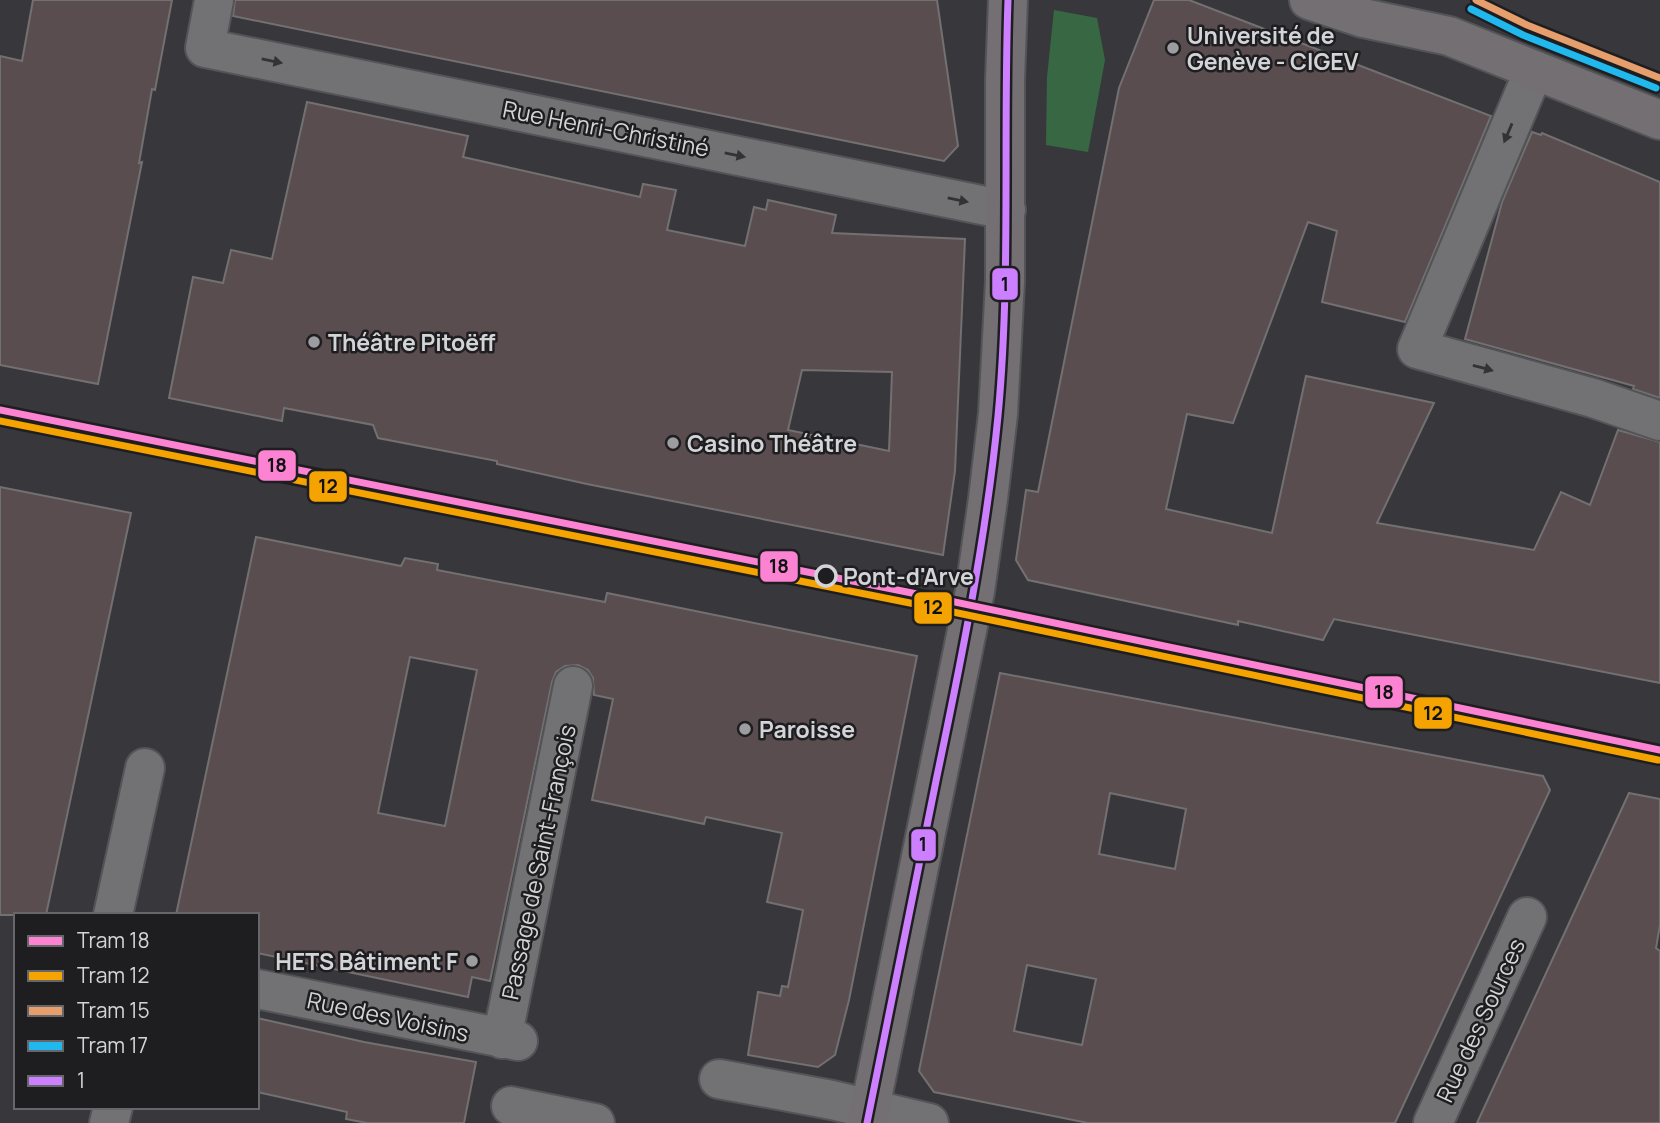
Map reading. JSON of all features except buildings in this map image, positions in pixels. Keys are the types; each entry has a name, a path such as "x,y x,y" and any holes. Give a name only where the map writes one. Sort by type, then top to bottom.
{"main road":[{"path":"869,1116 982,548 998,414 1005,281 1005,80 1008,0"},
{"path":"1309,0 1363,18 1449,36 1660,120"},
{"path":"1397,0 1449,36"}],"street":[{"name":"Rue Henri-Christiné","path":"214,0 205,48 1006,210"},
{"path":"1534,70 1417,349 1593,398 1660,421"},
{"name":"Passage de Saint-François","path":"510,1040 573,686"},
{"path":"113,913 145,768"},
{"name":"Rue des Sources","path":"1433,1123 1527,917"},
{"name":"Rue des Voisins","path":"259,989 510,1040"},
{"path":"719,1079 869,1116 929,1123"},
{"path":"511,1106 598,1119"}],"green space":[{"path":"1054,10 1097,18 1105,60 1088,152 1046,145 1047,77"}],"tram line":[{"name":"15","path":"1476,0 1527,25 1660,78"},
{"name":"17","path":"1471,9 1523,35 1656,88"},
{"name":"18","path":"0,410 912,593 1660,750"},
{"name":"12","path":"0,421 910,603 1658,760"}],"transit line":[{"name":"1","path":"867,1123 964,642 993,462 1002,364 1006,260 1008,0"}],"place":[{"name":"Université de Genève - CIGEV","path":"1173,48"},
{"name":"Théâtre Pitoëff","path":"314,342"},
{"name":"Casino Théâtre","path":"673,443"},
{"name":"Pont-d'Arve","path":"826,576"},
{"name":"Paroisse","path":"745,729"},
{"name":"HETS Bâtiment F","path":"472,961"}]}
